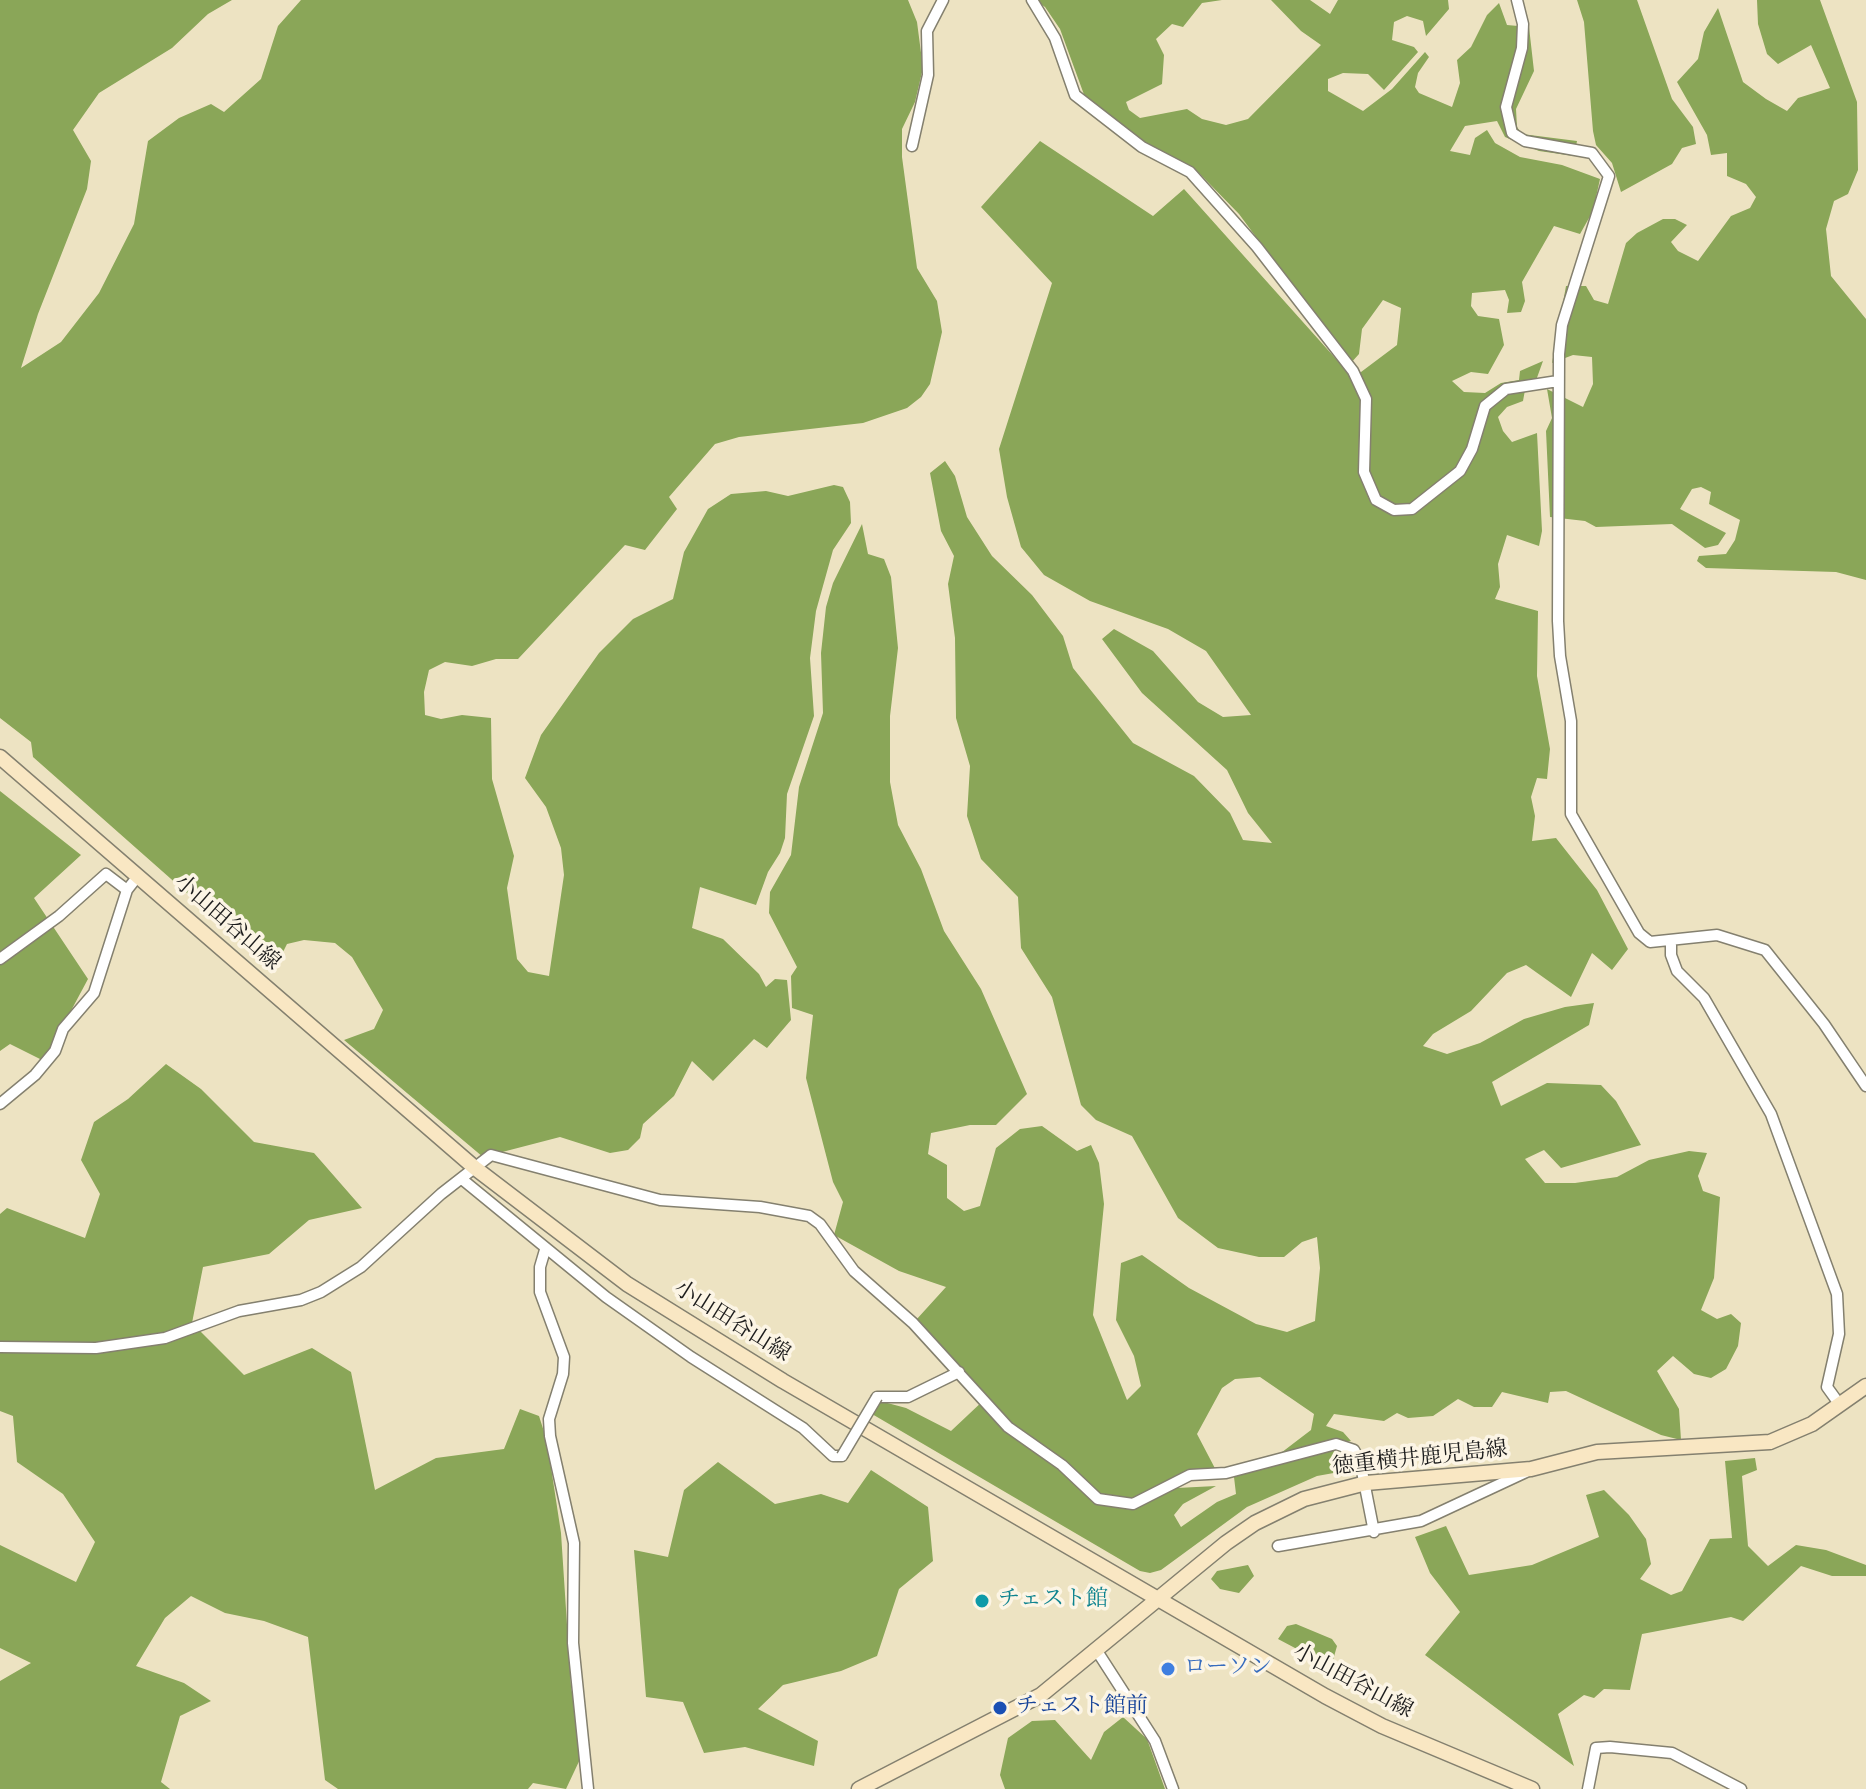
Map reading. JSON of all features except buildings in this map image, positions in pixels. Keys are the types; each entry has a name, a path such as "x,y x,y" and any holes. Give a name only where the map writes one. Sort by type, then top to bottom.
{"main road":[{"name":"小山田谷山線","path":"0,757 475,1168 586,1254 696,1329 1157,1600 1382,1726 1532,1789"},
{"name":"徳重横井鹿児島線","path":"859,1789 1007,1715 1061,1681 1255,1523 1304,1499 1366,1483 1531,1469 1597,1452 1770,1442 1795,1433 1866,1386"}],"street":[{"path":"912,146 928,75 927,31 943,0"},
{"path":"1032,0 1055,38 1075,95 1142,147 1190,172 1257,247 1353,371 1366,399 1364,472 1376,500 1394,510 1412,509 1460,471 1472,449 1485,406 1506,389 1558,381"},
{"path":"1517,0 1523,24 1522,48 1506,107 1512,133 1525,141 1592,153 1609,176 1562,325 1558,381 1558,621 1560,656 1571,721 1571,814 1639,933 1650,942 1717,935 1765,950 1824,1024 1866,1086"},
{"path":"0,959 59,916 106,874 127,890"},
{"path":"0,1104 35,1075 55,1051 63,1029 94,993 127,890 138,876"},
{"path":"1671,941 1671,955 1677,971 1704,998 1771,1114 1837,1294 1839,1334 1827,1387 1840,1405"},
{"path":"0,1347 96,1348 127,1345 165,1338 239,1311 301,1300 330,1287 361,1267 441,1194 463,1180 491,1155 660,1200 760,1207 809,1216 820,1224 854,1271 894,1304 1008,1427 1062,1465 1087,1491 1105,1501 1133,1504 1190,1475 1226,1473 1336,1444 1354,1450 1366,1483 1374,1532"},
{"path":"463,1180 545,1250 681,1350 803,1428 833,1456 842,1456 877,1397 908,1397 959,1372"},
{"path":"545,1250 540,1292 564,1357 563,1374 549,1419 574,1543 573,1643 588,1789"},
{"path":"1278,1546 1374,1532 1421,1521 1531,1469"},
{"path":"1097,1651 1155,1741 1173,1789"},
{"path":"1588,1789 1596,1748 1610,1747 1672,1753 1741,1789"}],"green space":[{"path":"0,0 232,0 208,14 172,48 99,93 73,130 91,161 87,189 38,314 21,368 61,342 99,293 134,224 148,141 179,118 211,104 224,112 261,79 278,26 301,0 908,0 917,22 923,68 915,102 902,129 902,157 917,268 937,301 942,332 930,384 921,397 907,408 863,423 739,437 715,444 669,497 677,509 645,550 625,545 518,659 496,659 472,666 445,662 429,670 424,692 425,715 441,719 462,715 491,718 492,779 514,856 507,888 517,959 528,972 549,976 564,875 561,848 546,807 525,778 541,735 599,653 633,619 673,599 684,552 708,509 731,494 766,491 788,496 834,485 843,487 850,502 851,523 833,550 816,611 810,658 814,716 787,794 785,838 780,853 768,872 756,905 700,887 692,928 723,939 759,974 766,987 775,979 787,980 791,1020 767,1048 754,1039 713,1081 692,1061 674,1096 643,1124 640,1138 628,1150 610,1153 560,1137 483,1157 344,1040 374,1029 383,1010 352,957 335,943 304,940 287,944 277,964 248,947 33,757 31,742 0,718"},
{"path":"1035,0 1222,0 1202,3 1183,27 1172,24 1156,39 1164,55 1162,84 1126,102 1129,110 1140,118 1187,109 1202,119 1226,125 1248,119 1321,45 1301,31 1271,0 1310,0 1330,14 1338,0 1448,0 1449,9 1426,36 1423,21 1407,16 1394,22 1392,40 1414,47 1418,52 1384,90 1368,74 1343,73 1328,79 1328,91 1363,111 1392,89 1425,52 1429,57 1418,73 1415,87 1419,93 1452,107 1460,83 1457,60 1471,47 1487,15 1499,3 1507,25 1529,27 1534,71 1516,109 1517,127 1522,134 1577,141 1574,156 1539,151 1505,137 1497,121 1465,126 1450,151 1470,155 1475,138 1487,130 1495,143 1520,157 1562,165 1600,179 1593,211 1580,234 1554,226 1522,282 1525,301 1521,312 1507,313 1509,300 1505,290 1472,293 1471,306 1478,316 1499,319 1504,345 1488,374 1471,372 1452,381 1464,392 1485,393 1501,383 1519,380 1520,371 1543,361 1534,386 1525,390 1523,401 1507,407 1498,417 1503,431 1512,442 1537,433 1542,531 1539,546 1507,535 1498,564 1500,587 1495,599 1538,611 1537,676 1550,749 1547,779 1537,778 1531,797 1535,816 1532,841 1556,838 1597,890 1628,949 1612,970 1592,953 1571,997 1526,965 1507,973 1471,1011 1433,1034 1423,1046 1447,1054 1480,1043 1524,1019 1565,1007 1594,1003 1589,1025 1492,1082 1501,1106 1547,1083 1601,1085 1616,1101 1641,1145 1561,1168 1544,1150 1525,1159 1545,1183 1575,1183 1617,1177 1649,1160 1689,1151 1707,1153 1698,1176 1703,1191 1720,1197 1714,1278 1701,1310 1717,1319 1731,1314 1741,1323 1738,1346 1726,1369 1711,1378 1694,1374 1673,1356 1657,1371 1679,1409 1681,1440 1661,1435 1566,1391 1550,1392 1548,1403 1502,1392 1492,1407 1474,1407 1458,1399 1433,1416 1408,1418 1397,1413 1384,1421 1334,1414 1326,1426 1343,1432 1351,1441 1308,1448 1273,1459 1311,1430 1314,1414 1260,1377 1235,1379 1222,1388 1197,1434 1219,1476 1177,1480 1177,1488 1216,1486 1183,1504 1174,1515 1181,1527 1217,1502 1236,1494 1234,1477 1328,1450 1344,1451 1352,1457 1356,1469 1317,1476 1247,1507 1161,1570 1150,1573 1140,1571 872,1414 880,1401 906,1408 951,1431 985,1399 957,1363 916,1320 946,1287 899,1271 834,1235 843,1202 833,1182 806,1078 813,1015 792,1008 791,976 797,967 769,913 770,892 791,855 799,787 823,713 821,653 826,607 833,583 862,524 868,554 884,559 891,577 898,648 890,716 890,782 898,825 921,869 944,931 981,989 1027,1094 996,1125 970,1125 931,1133 928,1154 947,1165 947,1198 964,1211 980,1206 996,1148 1020,1129 1042,1126 1077,1151 1091,1145 1099,1163 1104,1204 1093,1315 1127,1400 1141,1386 1134,1356 1116,1320 1121,1263 1142,1255 1189,1288 1256,1324 1287,1332 1315,1321 1320,1268 1317,1237 1302,1242 1284,1257 1259,1257 1218,1248 1178,1218 1132,1136 1096,1120 1081,1105 1052,997 1021,948 1018,897 981,859 967,816 970,766 956,718 955,638 948,584 954,556 941,531 930,473 945,461 955,476 967,517 992,556 1032,595 1063,636 1073,668 1133,743 1194,776 1230,813 1243,840 1272,843 1248,813 1227,770 1142,693 1102,639 1114,629 1153,651 1198,702 1223,717 1251,715 1206,651 1168,629 1090,601 1044,575 1021,547 1007,497 999,449 1052,283 981,207 1040,141 1153,216 1184,189 1353,378 1397,345 1401,308 1383,300 1362,329 1359,354 1350,364 1239,214 1197,171 1152,151 1086,100 1060,29 1045,7"},
{"path":"1577,0 1637,0 1672,99 1693,127 1696,144 1682,148 1672,164 1621,192 1612,163 1596,145 1584,22"},
{"path":"1757,0 1820,0 1857,102 1858,170 1848,194 1834,201 1826,229 1831,276 1866,319 1866,580 1836,572 1706,568 1697,561 1699,556 1726,554 1735,540 1740,520 1709,504 1711,492 1701,487 1692,489 1680,509 1726,533 1718,545 1705,548 1672,524 1596,527 1585,521 1550,517 1546,431 1552,418 1547,389 1583,407 1593,384 1592,357 1573,355 1552,363 1566,286 1586,286 1594,300 1608,304 1626,243 1637,233 1663,219 1675,219 1687,225 1671,242 1678,251 1698,261 1731,216 1750,208 1756,197 1746,184 1727,176 1727,153 1711,155 1707,135 1677,82 1698,59 1704,32 1718,8 1743,82 1766,99 1787,111 1798,98 1830,88 1811,45 1778,64 1767,54 1758,24"},
{"path":"0,791 81,855 34,898 88,979 44,1061 10,1044 0,1051"},
{"path":"166,1064 201,1089 254,1142 314,1153 362,1208 309,1220 269,1254 203,1267 192,1323 244,1375 312,1348 351,1372 375,1490 436,1458 504,1449 520,1409 539,1416 547,1441 561,1533 571,1686 582,1755 566,1789 533,1783 528,1789 338,1789 325,1780 308,1637 264,1621 225,1613 191,1596 165,1618 136,1666 184,1683 211,1701 180,1716 161,1782 170,1789 0,1789 0,1681 31,1663 0,1648 0,1545 76,1582 95,1542 63,1494 17,1462 13,1416 0,1411 0,1214 7,1208 85,1238 100,1194 81,1160 94,1122 128,1099"},
{"path":"1755,1458 1757,1470 1742,1476 1748,1546 1768,1566 1796,1545 1826,1550 1866,1565 1866,1576 1832,1576 1801,1566 1743,1621 1731,1617 1642,1634 1630,1690 1604,1689 1594,1698 1584,1695 1558,1714 1574,1766 1425,1655 1460,1612 1430,1573 1415,1537 1446,1526 1469,1575 1532,1565 1599,1537 1586,1495 1604,1490 1629,1515 1646,1539 1651,1564 1640,1579 1671,1595 1682,1591 1710,1539 1732,1538 1725,1461"},
{"path":"718,1462 775,1504 821,1494 848,1503 871,1470 928,1507 933,1561 899,1589 877,1656 841,1671 783,1685 758,1709 818,1741 814,1766 745,1747 704,1753 683,1702 646,1697 634,1550 668,1557 684,1490"},
{"path":"1248,1565 1254,1576 1239,1593 1220,1589 1211,1579 1217,1571"},
{"path":"1296,1624 1332,1639 1337,1646 1333,1660 1312,1657 1278,1639 1287,1626"},
{"path":"1123,1717 1147,1739 1165,1789 1005,1789 1000,1775 1008,1738 1032,1721 1055,1720 1091,1760 1104,1732"}],"place":[{"name":"チェスト館","path":"982,1601"},
{"name":"ローソン","path":"1168,1669"},
{"name":"チェスト館前","path":"1000,1708"}]}
